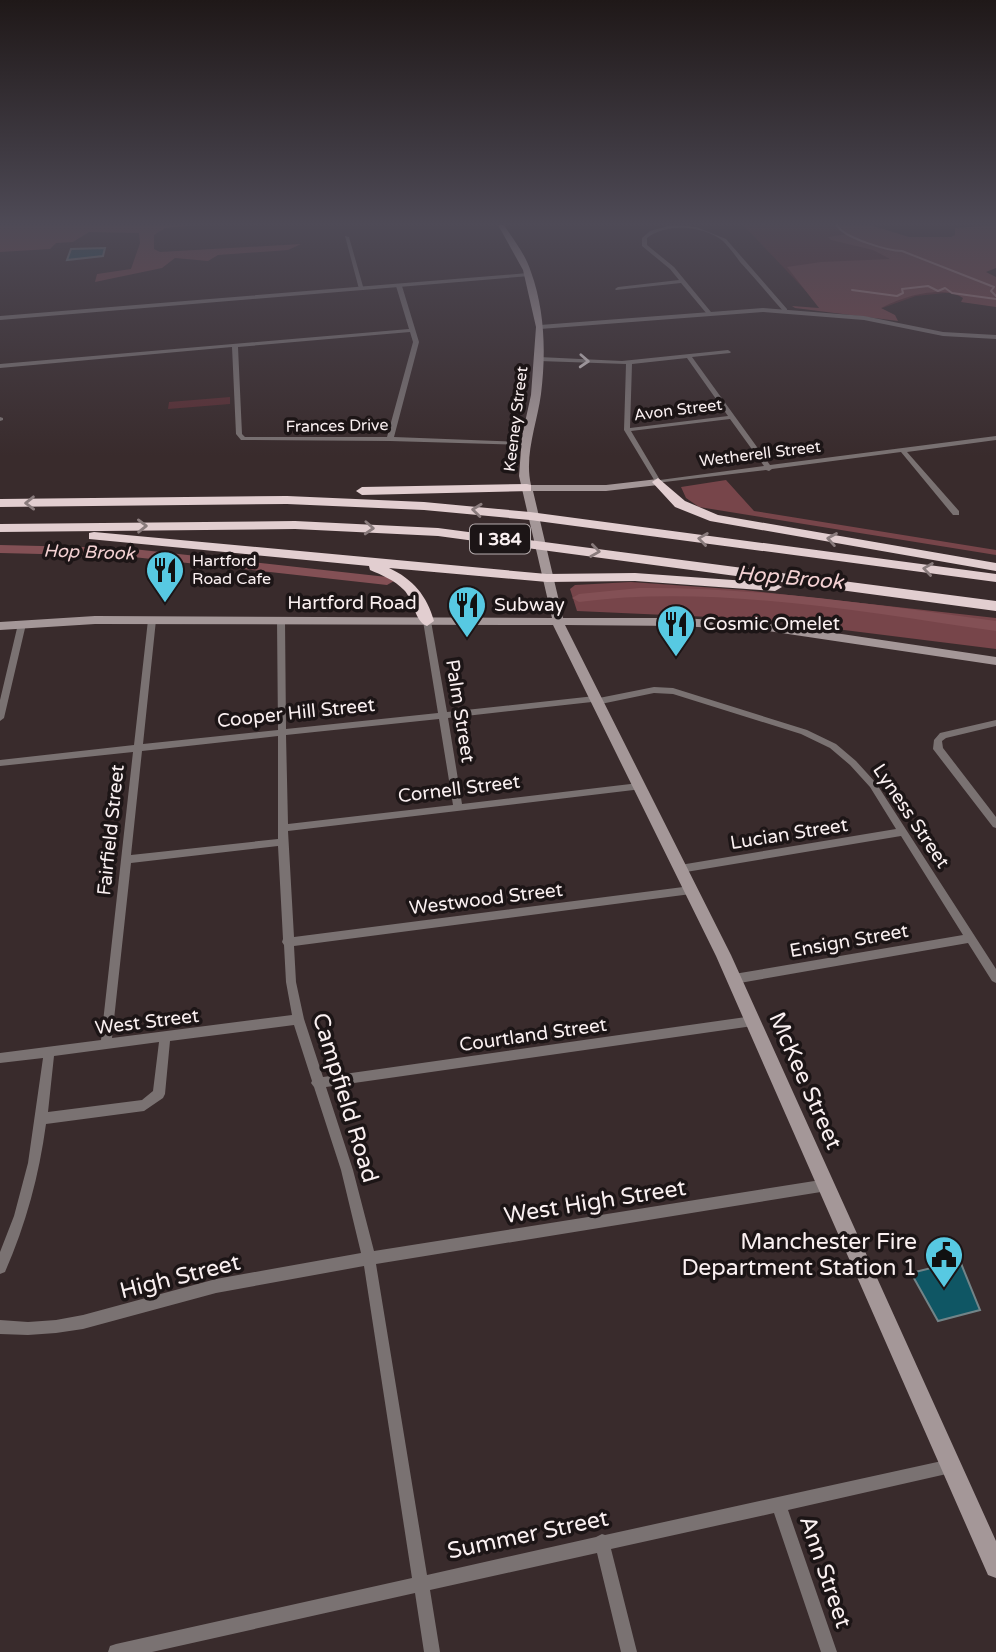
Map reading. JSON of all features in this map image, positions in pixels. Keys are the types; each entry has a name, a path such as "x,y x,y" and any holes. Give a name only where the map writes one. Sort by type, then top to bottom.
{"highway":[{"path":"659,482 685,507 715,517 996,567"},
{"path":"58,502 129,496 527,488"},
{"name":"I 384","path":"0,503 295,500 446,508 996,578"},
{"name":"I 384","path":"0,530 265,524 438,532 996,606"},
{"path":"0,530 83,535 547,578 668,579 947,605 996,606"},
{"path":"313,556 372,567 393,575 417,594 427,621"}],"main road":[{"name":"Keeney Street","path":"534,302 540,327 539,359 526,444 527,488 557,621"},
{"name":"Wetherell Street","path":"527,488 606,488 659,482"},
{"name":"Hartford Road","path":"0,626 152,620 557,621 757,626 996,661"},
{"name":"McKee Street","path":"557,621 734,979 996,1567"}],"street":[{"path":"0,318 199,302"},
{"path":"390,439 415,352 404,302"},
{"path":"700,302 709,313"},
{"path":"778,302 785,310"},
{"path":"540,327 709,313 785,310 876,320 943,334 996,337"},
{"path":"0,366 412,330"},
{"name":"Frances Drive","path":"235,346 239,434 243,439 390,439 526,444"},
{"path":"539,359 629,363 728,352"},
{"path":"688,356 769,469"},
{"path":"629,363 627,430 659,482"},
{"name":"Avon Street","path":"627,430 733,418"},
{"name":"Wetherell Street","path":"659,482 996,439"},
{"path":"903,451 956,513"},
{"name":"Fairfield Street","path":"106,1044 152,620"},
{"name":"Campfield Road","path":"281,621 286,942 298,1019 347,1170 369,1259 432,1652"},
{"name":"Palm Street","path":"427,621 458,806"},
{"path":"0,718 22,624"},
{"name":"Lyness Street","path":"596,700 654,690 673,691 804,732 832,746 853,763 873,785 996,978"},
{"name":"Cooper Hill Street","path":"0,763 596,700"},
{"path":"995,724 943,735 938,740 938,749 996,824"},
{"name":"Cornell Street","path":"284,828 639,787"},
{"name":"Lucian Street","path":"680,869 904,832"},
{"path":"126,860 283,842"},
{"name":"Westwood Street","path":"286,942 691,890"},
{"name":"Ensign Street","path":"734,979 970,938"},
{"name":"West Street","path":"0,1058 298,1019"},
{"name":"Courtland Street","path":"317,1083 753,1021"},
{"path":"42,1119 144,1105 159,1094 165,1038"},
{"path":"0,1267 16,1234 42,1119 49,1053"},
{"name":"West High Street","path":"369,1259 827,1185"},
{"name":"High Street","path":"0,1327 47,1329 79,1325 213,1287 369,1259"},
{"name":"Summer Street","path":"116,1652 602,1542 779,1507 951,1466"},
{"name":"Ann Street","path":"779,1507 829,1652"},
{"path":"602,1542 629,1652"}],"shaded area":[{"path":"814,302 894,302 881,308 895,315 898,321 792,306 819,308"},
{"path":"817,302 899,302 863,315 825,311"},
{"path":"962,302 996,302 996,307"},
{"path":"230,397 230,404 168,409 169,402"},
{"path":"726,480 754,511 996,550 996,555 699,507 686,498 681,487"},
{"path":"631,582 744,590 996,618 996,649 755,619 577,611 570,589 575,585"}],"building":[{"name":"Manchester Fire Department Station 1","path":"960,1261 980,1310 938,1321 911,1273"}],"waterway":[{"name":"Hop Brook","path":"0,549 124,552 387,581"},
{"name":"Hop Brook","path":"579,598 639,592 720,595 836,605 996,626"}],"place":[{"name":"Hartford Road Cafe","path":"165,604"},
{"name":"Subway","path":"467,639"},
{"name":"Cosmic Omelet","path":"676,658"},
{"name":"Manchester Fire Department Station 1","path":"944,1289"}]}
